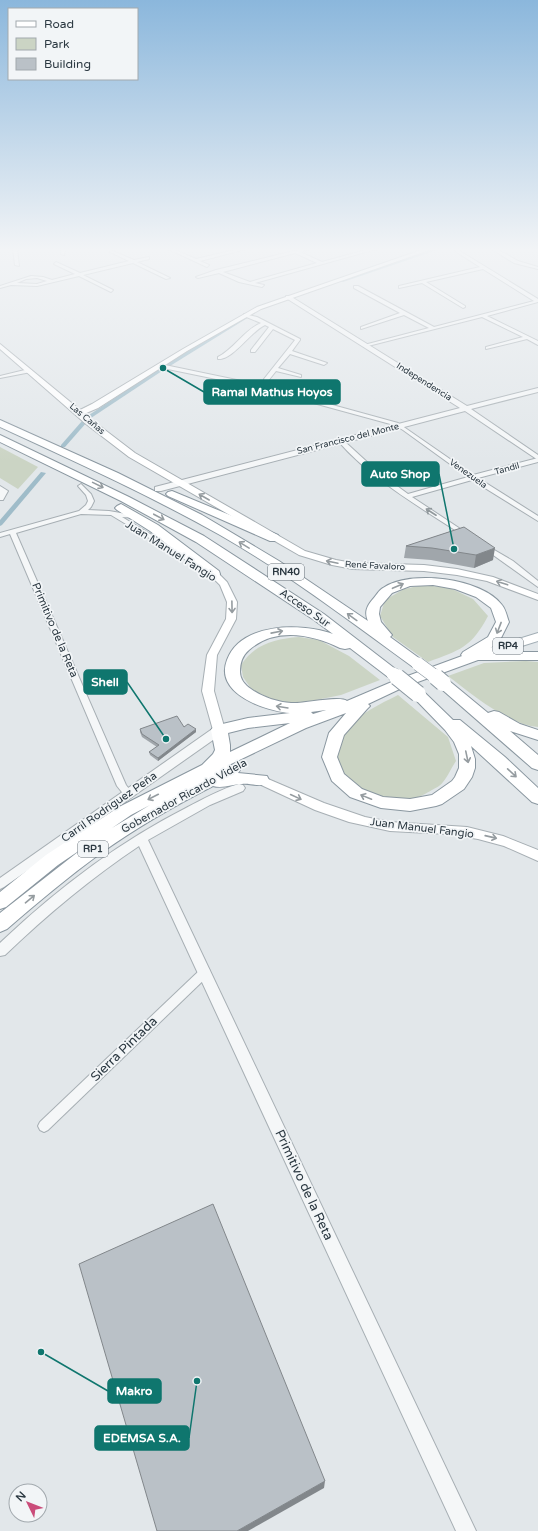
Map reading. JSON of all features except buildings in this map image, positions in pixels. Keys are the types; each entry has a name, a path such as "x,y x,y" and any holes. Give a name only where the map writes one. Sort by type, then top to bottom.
{"highway":[{"path":"0,417 58,450 158,488 274,538"},
{"name":"Acceso Sur","path":"0,424 162,499 244,544 332,602 417,671 443,683 538,764"},
{"path":"3,440 136,517 183,549 214,574"},
{"name":"Acceso Sur","path":"3,440 119,496 200,539 319,617 393,674 479,744 538,798"},
{"path":"417,671 375,623 372,612 375,603 385,593 397,585 412,582 430,581 454,584 484,595 500,610 502,619 499,630 494,638 485,645 449,665"},
{"path":"362,700 301,708 272,705 252,697 240,688 233,678 232,665 238,653 248,643 266,634 285,630 303,630 339,642 393,674"},
{"path":"477,656 538,656"},
{"name":"RP4","path":"417,671 449,665 477,656"},
{"name":"Gobernador Ricardo Videla","path":"0,902 52,860 100,827 143,802 191,784 309,730 338,711 384,690 417,671"},
{"path":"443,683 515,728 530,734 538,735"},
{"path":"384,690 349,716 333,737 329,757 332,769 340,781 350,789 363,797 392,804 418,804 430,802 455,789 465,778 468,763 465,750 459,737 418,694"},
{"path":"191,784 214,763 222,753 224,744 219,730 248,723 288,719 338,711"},
{"path":"191,784 242,778 261,780"},
{"name":"Gobernador Ricardo Videla","path":"0,924 45,885 111,837 160,807 191,784"}],"main road":[{"path":"80,413 239,319"},
{"name":"Las Cañas","path":"0,346 10,358 29,371 89,422 143,463 180,483"},
{"name":"René Favaloro","path":"180,483 302,553 335,563 361,566 424,568 457,572 490,579 538,597"},
{"name":"Juan Manuel Fangio","path":"214,574 224,584 232,602 232,619 212,656 208,691 219,730"},
{"name":"RP4","path":"477,656 538,637"},
{"name":"Juan Manuel Fangio","path":"261,780 308,802 360,820 381,825 457,830 478,834 512,844 538,856"}],"street":[{"path":"257,319 298,340 266,380"},
{"name":"Independencia","path":"324,319 466,409 538,459"},
{"path":"363,328 386,319"},
{"path":"416,319 432,328"},
{"path":"366,346 465,319"},
{"path":"491,319 538,343"},
{"path":"220,358 231,352 254,327 265,323"},
{"path":"253,351 272,327"},
{"path":"488,348 527,338"},
{"path":"289,352 324,364"},
{"name":"Venezuela","path":"160,366 256,386 400,426 473,478 538,519"},
{"path":"275,369 299,376"},
{"path":"1,377 29,371"},
{"name":"San Francisco del Monte","path":"158,488 538,390"},
{"path":"341,441 376,473 407,496 474,540"},
{"name":"Tandil","path":"407,496 538,459"},
{"path":"81,486 89,495 91,501 89,506 81,512"},
{"path":"0,535 81,512 110,513 136,517"},
{"name":"Juan Manuel Fangio","path":"110,513 214,574"},
{"name":"Primitivo de la Reta","path":"12,532 122,786 128,794"},
{"path":"481,544 510,563 538,585"},
{"name":"Carril Rodríguez Peña","path":"0,884 219,730"},
{"path":"0,951 25,926 79,881 142,839 195,808 239,788"},
{"name":"Primitivo de la Reta","path":"142,839 466,1531"},
{"name":"Sierra Pintada","path":"44,1126 204,972"}],"green space":[{"path":"0,447 38,467 18,489 0,478"},
{"path":"423,585 450,588 473,599 488,616 476,635 464,646 457,651 428,662 393,637 380,616 385,600 404,589"},
{"path":"299,637 319,640 349,656 380,680 341,695 296,704 272,699 252,690 243,677 241,665 246,658 259,647 273,641"},
{"path":"526,661 538,662 538,727 515,721 503,715 479,700 448,676 484,663"},
{"path":"398,695 448,737 456,761 442,784 414,799 399,800 384,798 357,788 346,779 339,768 337,756 340,741 344,732 352,723 378,705"}],"waterway":[{"path":"168,365 243,319"},
{"path":"89,417 163,368"},
{"path":"63,446 84,422"},
{"path":"0,524 43,473"}],"place":[{"name":"Ramal Mathus Hoyos","path":"163,368"},
{"name":"Auto Shop","path":"454,549"},
{"name":"Shell","path":"166,739"},
{"name":"Makro","path":"41,1352"},
{"name":"EDEMSA S.A.","path":"197,1381"}]}
